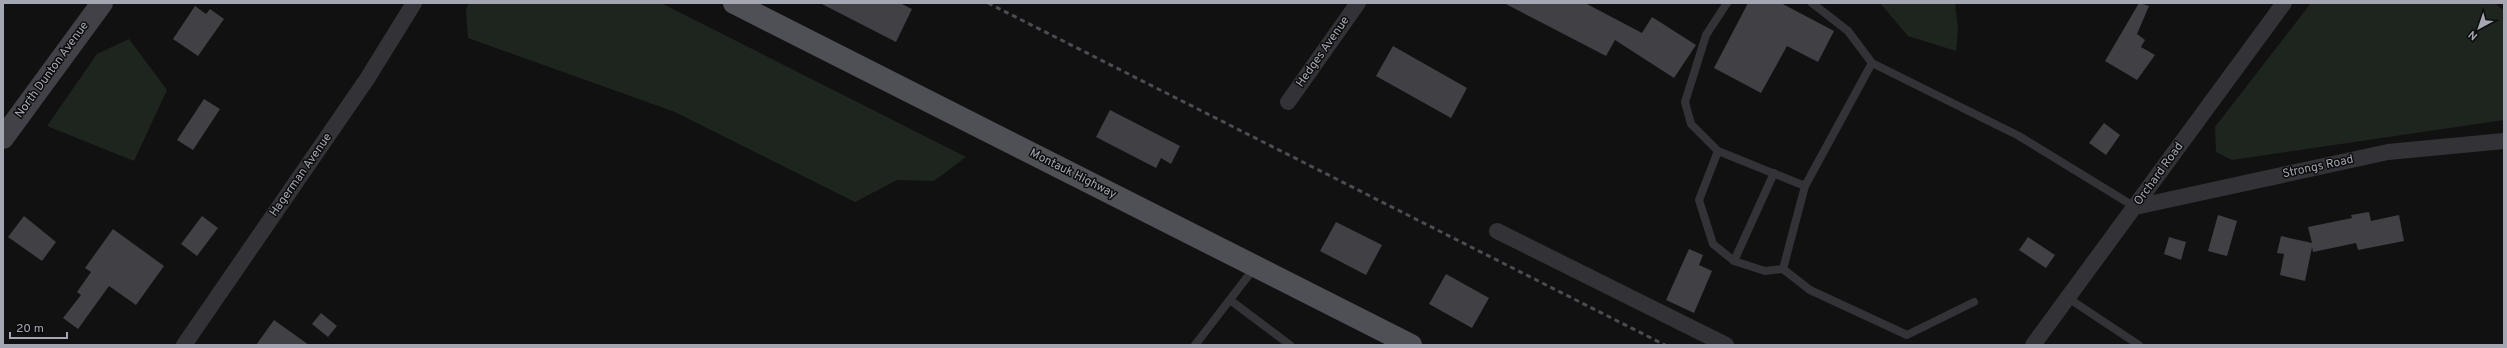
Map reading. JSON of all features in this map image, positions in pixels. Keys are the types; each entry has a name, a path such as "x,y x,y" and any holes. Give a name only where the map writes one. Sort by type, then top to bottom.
{"main road":[{"name":"Montauk Highway","path":"734,3 1255,266 1398,342"}],"street":[{"name":"North Dunton Avenue","path":"3,138 102,3"},
{"name":"Hagerman Avenue","path":"184,345 367,79 414,3"},
{"name":"Hedges Avenue","path":"1288,102 1358,3"},
{"name":"Orchard Road","path":"2034,345 2284,3"},
{"name":"Strongs Road","path":"2135,207 2388,152 2504,141"},
{"path":"1497,232 1726,345"}],"lane":[{"path":"1727,3 1706,35 1684,102 1691,124 1718,151 1805,186"},
{"path":"1812,3 1848,31 1872,63 2018,136 2135,207"},
{"path":"1783,268 1805,186 1872,63"},
{"path":"1718,151 1699,200 1713,244 1734,261 1765,271 1783,268 1810,290 1907,335 1974,302"},
{"path":"1734,261 1774,173"},
{"path":"1195,345 1255,266"},
{"path":"2068,298 2139,345"},
{"path":"1230,300 1290,345"}],"shaded area":[{"path":"469,3 661,3 966,157 934,181 897,180 855,202 675,112 468,38 466,9"},
{"path":"1880,3 1955,3 1958,29 1956,51 1908,36"},
{"path":"2311,3 2495,3 2504,11 2504,120 2232,160 2216,152 2215,127"},
{"path":"129,39 167,90 134,161 47,126 97,54"}],"building":[{"path":"820,3 900,3 912,9 896,42"},
{"path":"1504,3 1585,3 1642,33 1652,17 1696,45 1674,78 1615,40 1606,56"},
{"path":"1748,3 1781,3 1834,31 1818,62 1787,46 1761,93 1714,68"},
{"path":"2139,3 2149,6 2137,34 2145,40 2141,47 2155,55 2137,80 2105,61"},
{"path":"195,6 206,14 210,9 224,19 198,56 173,39"},
{"path":"1393,46 1467,88 1451,118 1376,76"},
{"path":"204,99 220,109 193,150 177,140"},
{"path":"1110,110 1180,146 1171,164 1161,158 1156,168 1096,137"},
{"path":"2104,123 2120,135 2106,155 2089,143"},
{"path":"2369,212 2371,221 2399,215 2404,241 2358,250 2356,243 2313,252 2312,247 2305,281 2280,275 2284,254 2277,253 2281,236 2312,243 2308,227 2352,218 2351,215"},
{"path":"2218,215 2237,221 2227,256 2208,251"},
{"path":"24,216 56,242 42,261 8,237"},
{"path":"202,216 218,228 197,256 181,244"},
{"path":"1336,222 1382,245 1366,275 1320,251"},
{"path":"113,229 164,266 136,305 109,286 78,329 63,318 81,295 77,292 91,272 85,268"},
{"path":"2028,237 2055,255 2046,268 2019,250"},
{"path":"2169,237 2186,242 2181,260 2164,254"},
{"path":"1689,249 1703,255 1699,265 1712,271 1694,313 1666,300"},
{"path":"1446,274 1489,298 1472,328 1429,304"},
{"path":"321,313 337,326 328,337 312,324"},
{"path":"274,320 309,345 256,345"}],"railway":[{"path":"988,3 1665,345"}]}
